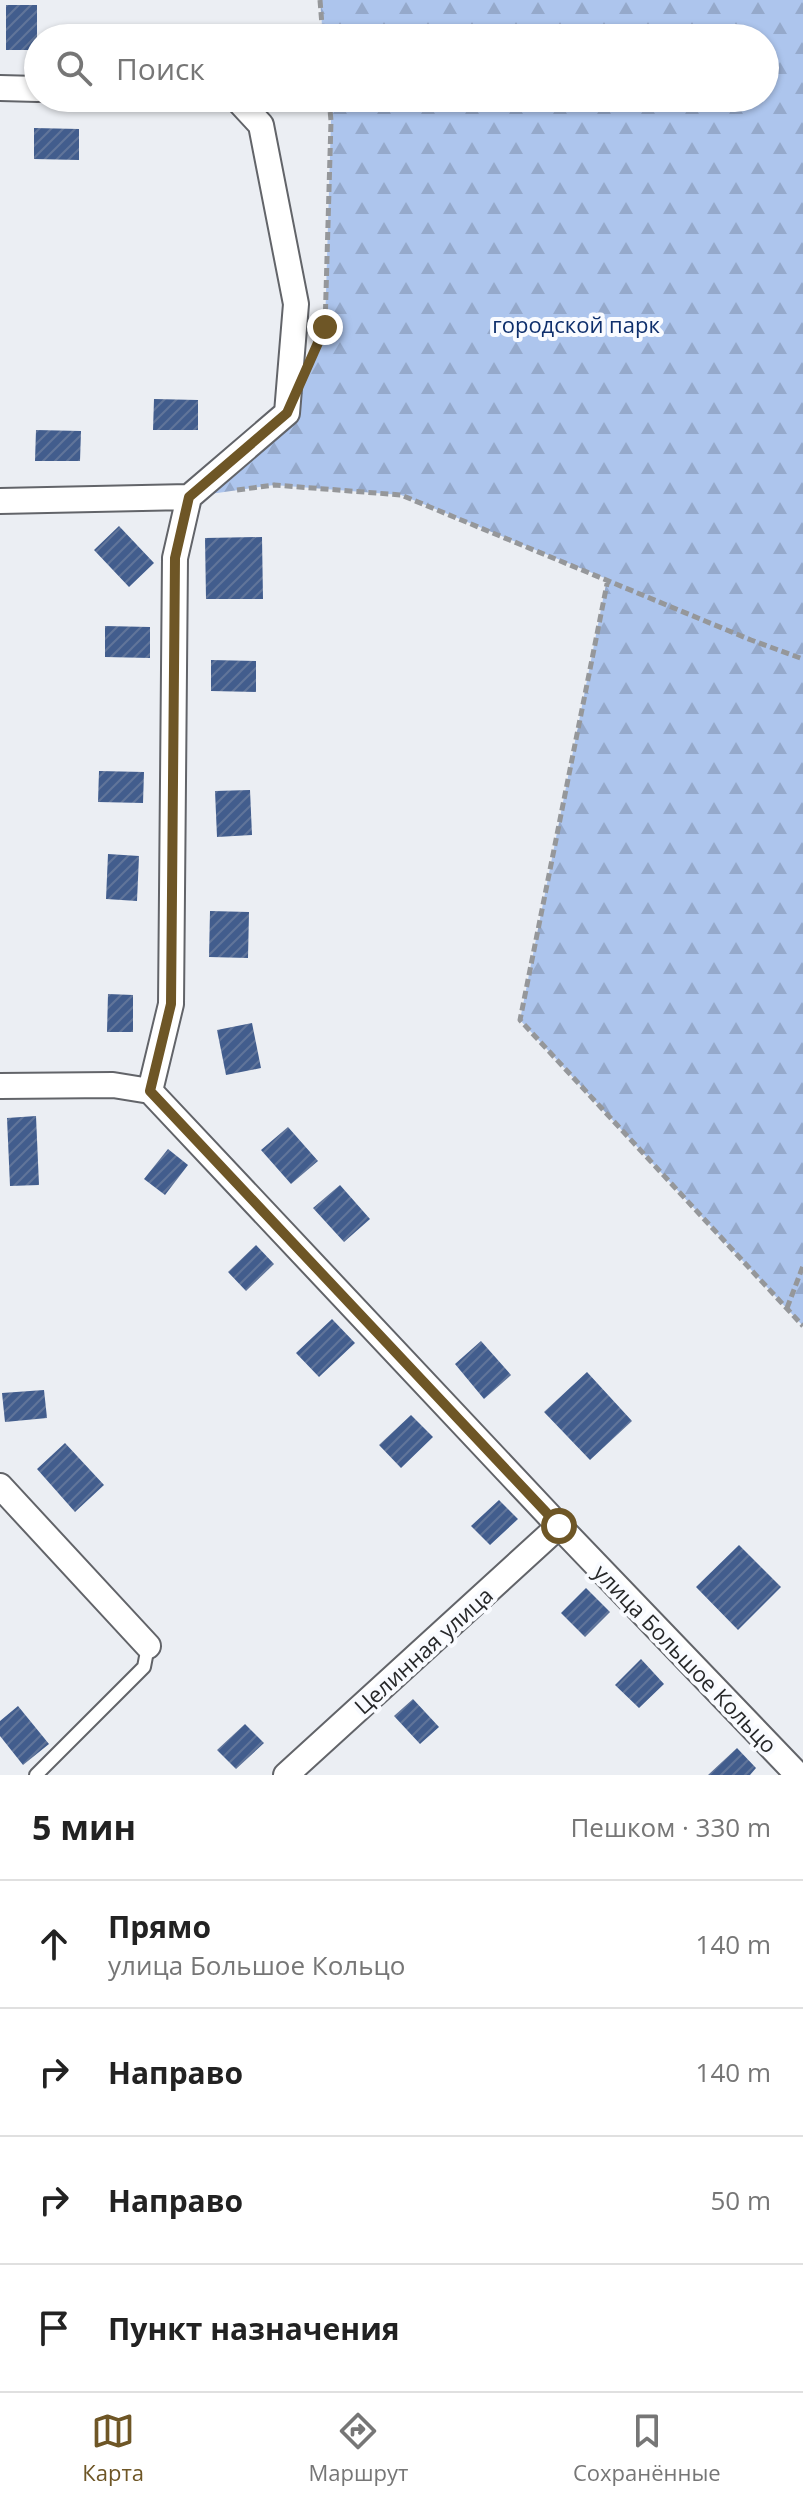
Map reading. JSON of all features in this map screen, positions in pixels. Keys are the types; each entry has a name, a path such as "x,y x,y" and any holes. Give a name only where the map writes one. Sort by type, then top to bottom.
{"street":[{"path":"0,88 24,89"},
{"path":"0,1086 113,1085 150,1091 171,1004 175,558 189,497 287,413 296,304 261,125 249,112"},
{"path":"0,501 189,497"},
{"name":"улица Большое Кольцо","path":"150,1091 798,1775"},
{"path":"0,1486 148,1646"},
{"name":"Целинная улица","path":"286,1775 559,1526"}],"lane":[{"path":"36,1775 144,1667 148,1646"}],"path":[{"path":"320,0 322,24"},
{"path":"319,342 325,327 330,112"},
{"path":"231,491 274,485 401,495 803,659"},
{"path":"608,579 520,1020 803,1326"},
{"path":"787,1308 803,1266"}],"green space":[{"name":"городской парк","path":"320,0 803,0 803,1326 520,1020 607,579 401,495 274,485 189,497 287,413 325,327 330,112 779,112 779,24 322,24"}],"building":[{"path":"6,5 37,5 37,24 24,24 24,50 6,50"},
{"path":"34,128 79,129 79,160 34,159"},
{"path":"154,399 198,400 198,430 153,430"},
{"path":"36,430 81,431 80,461 35,461"},
{"path":"119,526 154,563 129,587 94,550"},
{"path":"262,537 263,599 206,599 205,538"},
{"path":"105,626 150,627 150,658 105,657"},
{"path":"211,660 256,661 256,692 211,691"},
{"path":"99,771 144,772 143,803 98,802"},
{"path":"250,790 252,835 217,837 215,791"},
{"path":"108,854 139,856 137,901 106,899"},
{"path":"210,911 249,912 248,958 209,957"},
{"path":"108,994 133,995 133,1032 107,1032"},
{"path":"252,1023 261,1068 226,1075 217,1030"},
{"path":"36,1116 39,1185 10,1186 7,1118"},
{"path":"288,1127 318,1161 291,1184 261,1150"},
{"path":"168,1149 188,1165 165,1195 144,1179"},
{"path":"340,1185 370,1219 344,1242 313,1208"},
{"path":"256,1245 274,1264 246,1291 228,1272"},
{"path":"332,1319 355,1343 319,1377 296,1353"},
{"path":"481,1341 511,1375 484,1399 455,1364"},
{"path":"587,1372 632,1421 590,1460 544,1412"},
{"path":"44,1390 47,1418 5,1422 2,1393"},
{"path":"411,1415 433,1437 401,1468 379,1445"},
{"path":"65,1443 104,1485 75,1512 37,1469"},
{"path":"499,1500 518,1519 490,1545 471,1526"},
{"path":"739,1545 781,1587 738,1630 696,1587"},
{"path":"586,1588 610,1612 585,1637 561,1613"},
{"path":"641,1659 664,1684 639,1708 615,1685"},
{"path":"413,1699 439,1727 420,1744 394,1716"},
{"path":"18,1706 49,1744 23,1765 0,1736 0,1721"},
{"path":"245,1724 264,1743 236,1769 217,1750"},
{"path":"737,1748 756,1768 750,1775 708,1775"}],"route":[{"path":"325,327 287,413 189,497 175,558 171,1004 150,1091 559,1526"}]}
